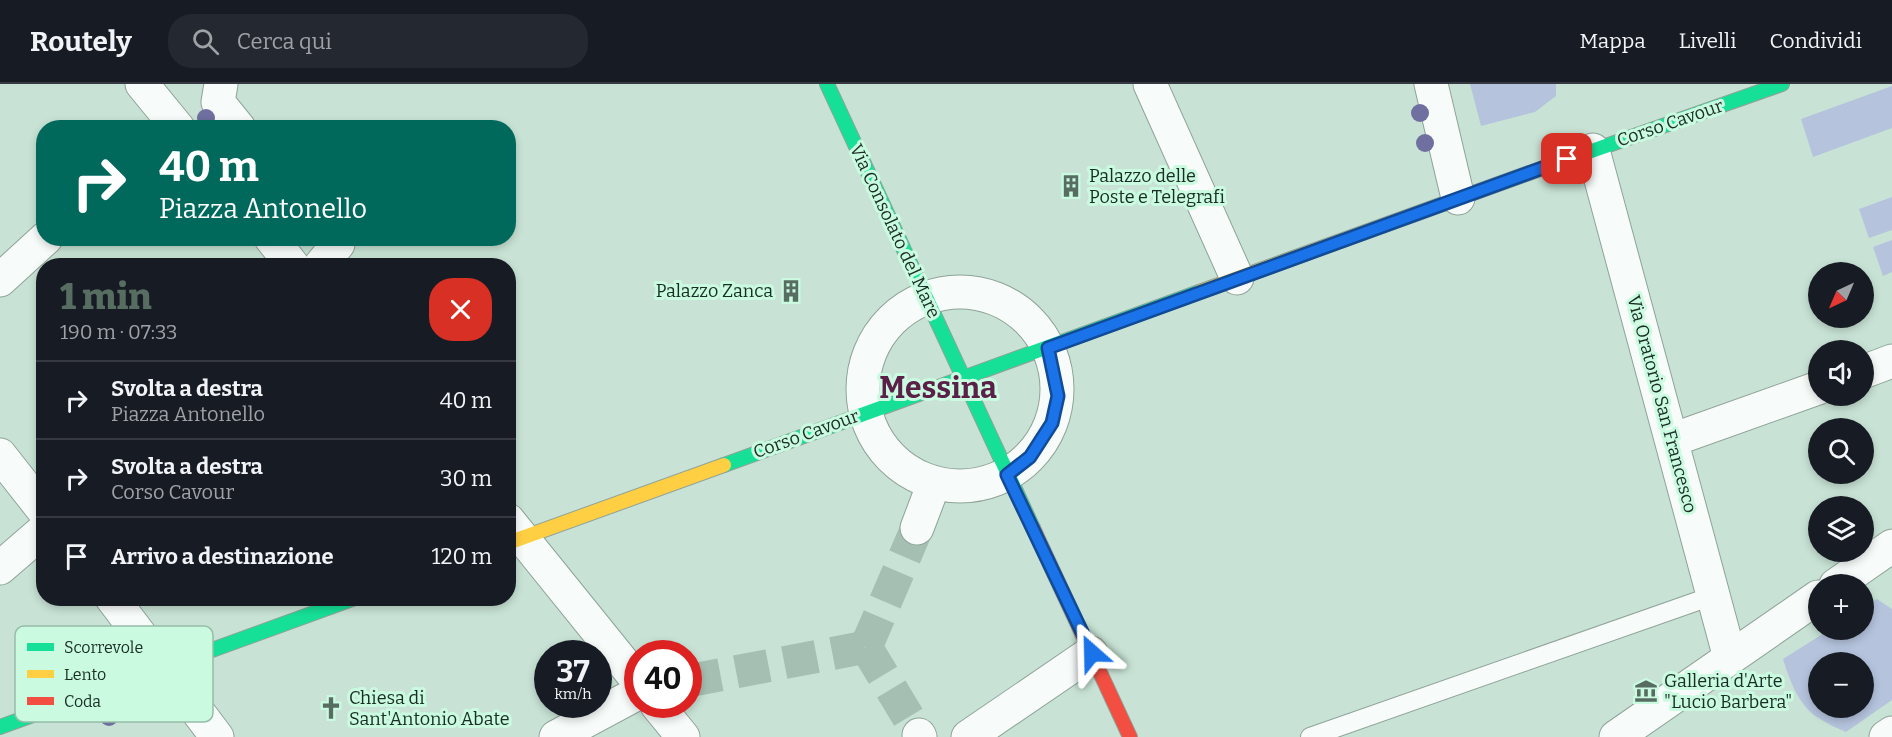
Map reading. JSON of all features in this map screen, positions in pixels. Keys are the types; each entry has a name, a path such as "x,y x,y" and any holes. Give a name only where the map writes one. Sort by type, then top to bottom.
{"main road":[{"name":"Via Consolato del Mare","path":"827,84 1007,475 1131,737"},
{"name":"Corso Cavour","path":"516,532 964,378 1763,87"},
{"path":"213,650 333,606"},
{"path":"0,727 15,722"}],"street":[{"path":"142,84 169,120"},
{"path":"221,84 218,102 233,120"},
{"path":"1150,84 1237,278"},
{"path":"1431,84 1458,198"},
{"name":"Via Oratorio San Francesco","path":"1593,150 1731,658"},
{"path":"0,280 37,246"},
{"path":"278,246 287,258"},
{"path":"327,258 336,246"},
{"path":"963,291 998,299 1033,324 1048,348 1058,396 1052,423 1030,457 1007,475 976,485 934,483 902,467 880,444 865,413 862,386 870,349 892,318 925,297 963,291"},
{"path":"1874,368 1892,361"},
{"path":"1672,440 1808,392"},
{"path":"0,455 36,501"},
{"path":"917,528 934,483"},
{"path":"516,535 624,664"},
{"path":"0,568 36,537"},
{"path":"1852,574 1892,546"},
{"path":"1616,737 1808,604"},
{"path":"117,606 133,626"},
{"path":"968,737 1092,653"},
{"path":"556,737 624,701"},
{"path":"668,718 683,737"},
{"path":"206,722 217,737"},
{"path":"1886,737 1892,733"}],"lane":[{"path":"1310,737 1715,595"}],"shaded area":[{"path":"1470,84 1556,84 1556,96 1535,112 1481,126"},
{"path":"1892,86 1892,128 1813,157 1801,119"},
{"path":"1892,197 1892,230 1869,238 1859,209"},
{"path":"1892,240 1892,272 1883,276 1873,247"},
{"path":"1877,599 1892,609 1892,700 1874,713 1874,652 1808,652 1808,710 1792,684 1783,659 1813,640 1874,640 1874,601"},
{"path":"1819,718 1866,718 1846,732"}],"tunnel":[{"path":"866,647 917,528"},
{"path":"866,647 919,735"},
{"path":"702,678 866,647"}],"traffic: fast":[{"path":"827,84 1033,528"},
{"path":"1529,173 1782,84"},
{"path":"724,465 1199,292"},
{"path":"213,650 333,606"},
{"path":"0,727 15,722"}],"traffic: slow":[{"path":"1199,292 1529,173"},
{"path":"516,540 724,465"}],"traffic: jam":[{"path":"1033,528 1130,737"}],"place":[{"name":"Palazzo delle Poste e Telegrafi","path":"1071,186"},
{"name":"Palazzo Zanca","path":"791,291"},
{"name":"Galleria d'Arte \"Lucio Barbera\"","path":"1646,691"},
{"name":"Chiesa di Sant'Antonio Abate","path":"331,708"}],"district":[{"name":"Messina","path":"938,388"}],"route":[{"path":"1092,653 1007,475 1030,457 1052,423 1058,396 1048,348 1567,159"}]}
